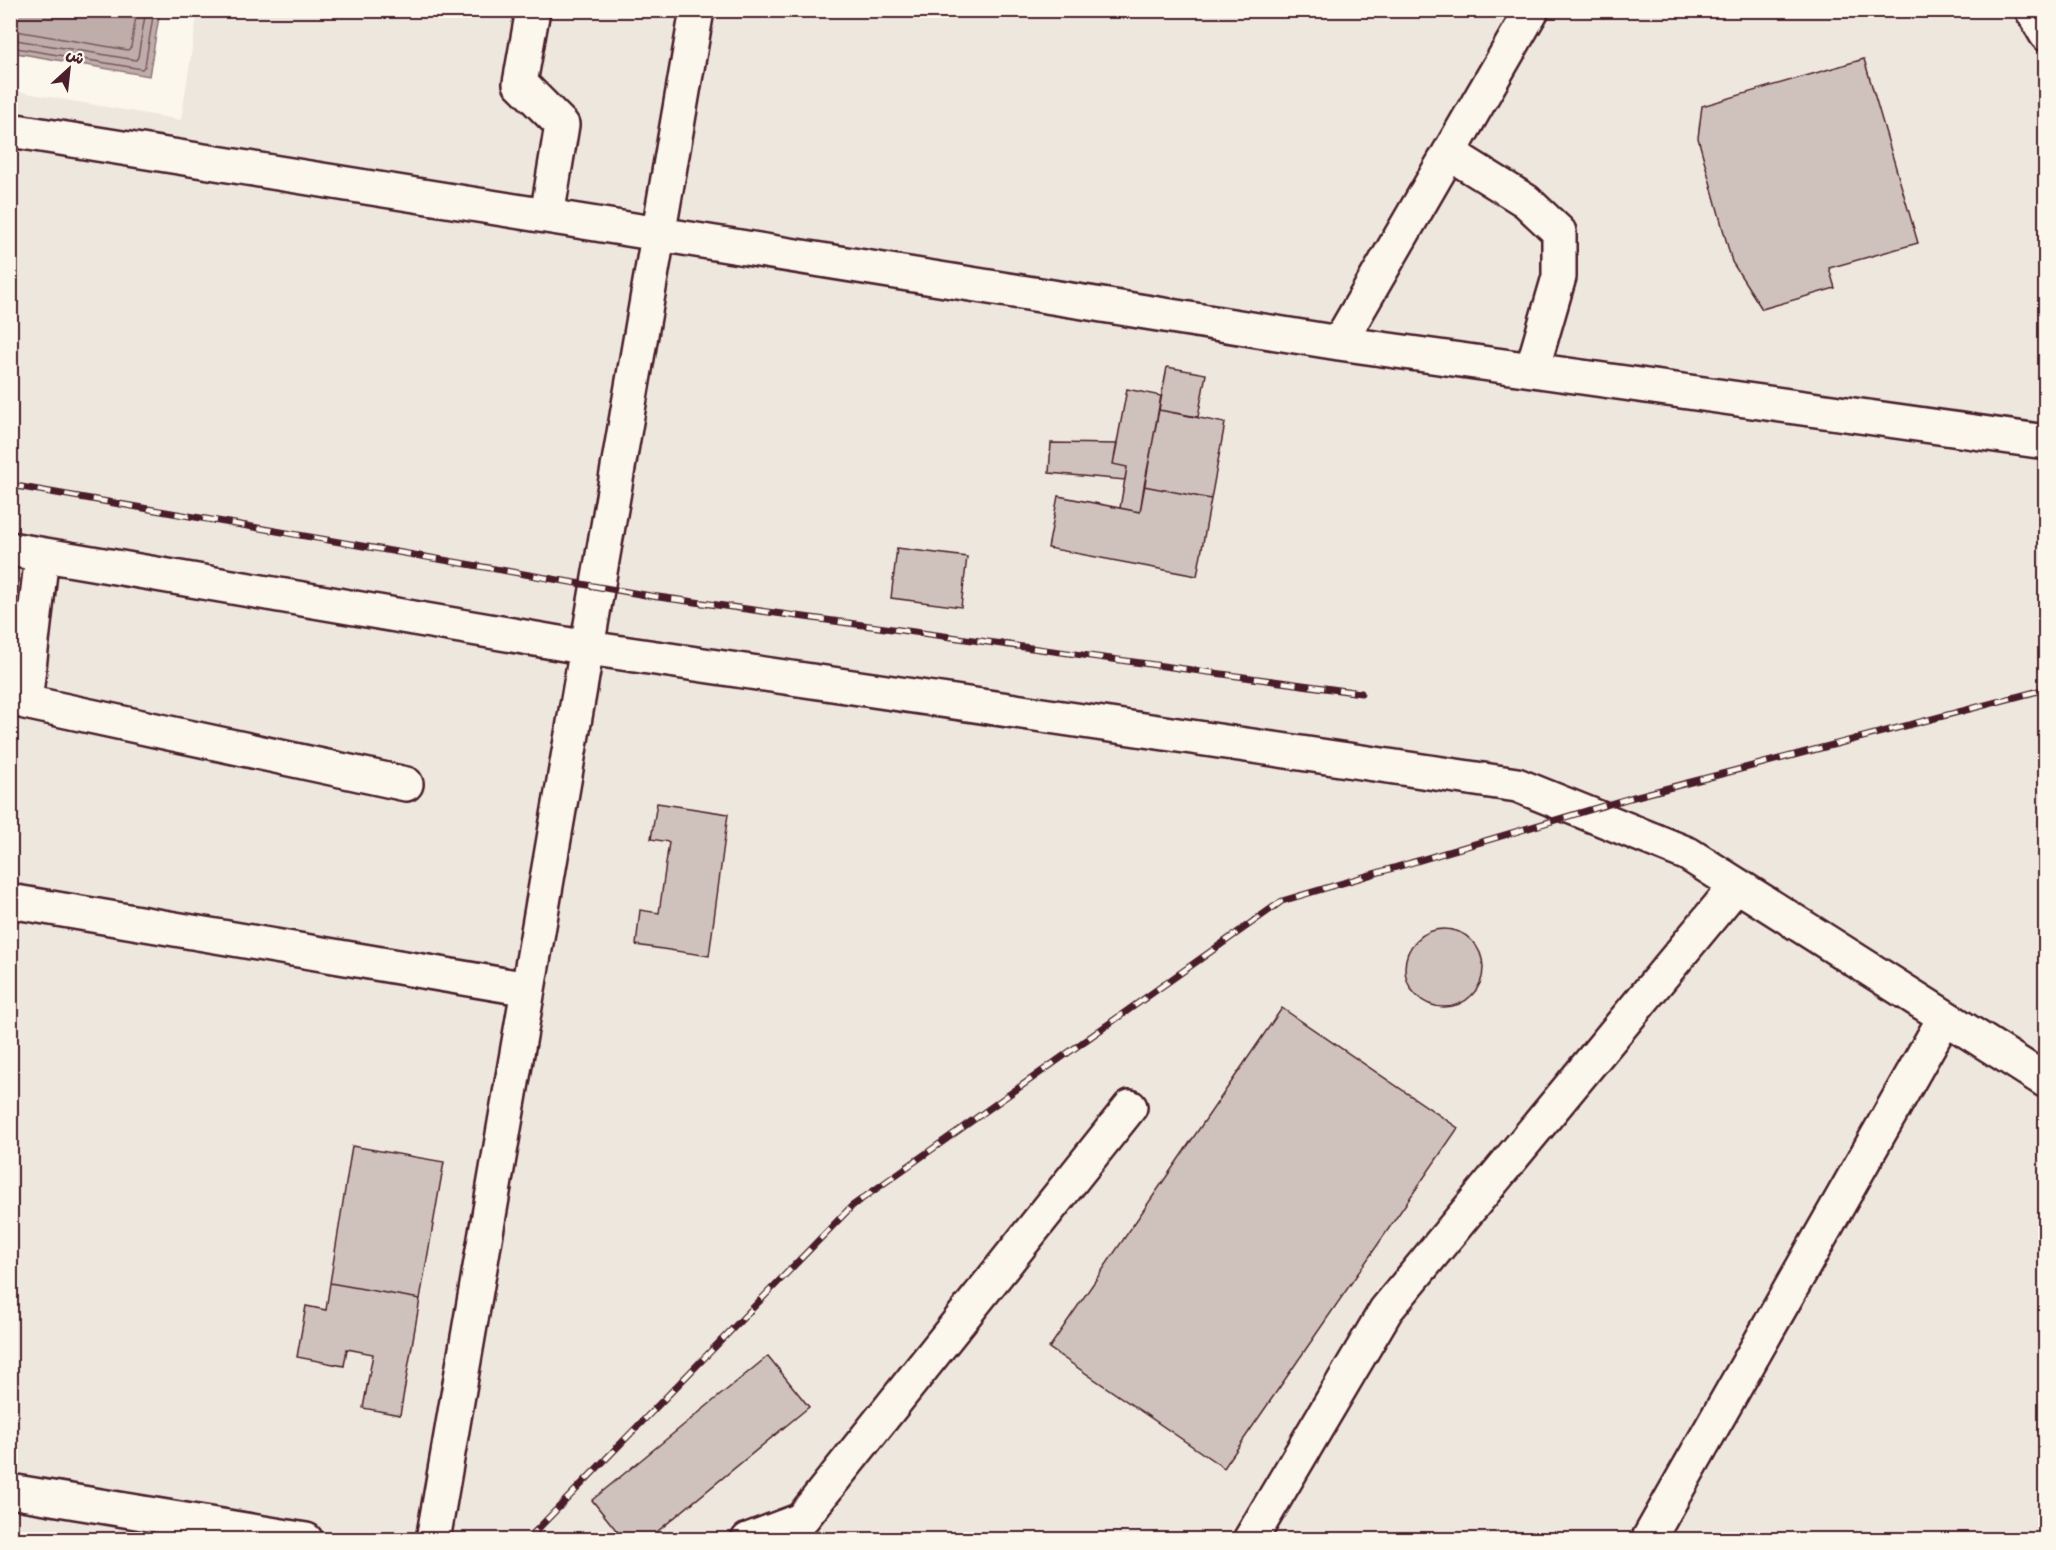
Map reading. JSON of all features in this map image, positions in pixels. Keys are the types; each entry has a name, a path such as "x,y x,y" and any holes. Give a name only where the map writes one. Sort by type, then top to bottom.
{"lane":[{"path":"533,10 520,83 562,125 547,216"},
{"path":"433,1539 697,10"},
{"path":"1338,343 1532,10"},
{"path":"2032,10 2046,34"},
{"path":"10,130 1338,343 2046,442"},
{"path":"1449,153 1526,201 1559,232 1559,278 1532,369"},
{"path":"10,549 588,648 1518,785 1688,854 2046,1081"},
{"path":"42,555 25,702 406,784"},
{"path":"1250,1539 1386,1310 1737,885"},
{"path":"10,901 528,989"},
{"path":"1648,1539 1945,1017"},
{"path":"747,1539 801,1520 1130,1107"},
{"path":"10,1491 306,1539"}],"shaded area":[{"path":"198,10 2045,11 2045,1539 11,1539 10,90 181,120"}],"water":[{"path":"10,11 160,11 149,76 11,52"}],"building":[{"path":"1864,59 1918,243 1829,268 1835,288 1762,309 1732,262 1698,138 1702,106"},
{"path":"1167,367 1206,374 1198,417 1159,410"},
{"path":"1127,389 1161,396 1140,512 1120,508 1127,467 1113,464"},
{"path":"1159,410 1225,423 1211,499 1144,486"},
{"path":"1051,443 1117,444 1113,464 1127,467 1125,480 1049,473"},
{"path":"1144,486 1211,499 1197,576 1048,548 1058,496 1140,512"},
{"path":"897,548 967,557 961,607 891,598"},
{"path":"657,803 728,814 709,956 636,945 640,910 659,913 669,842 651,839"},
{"path":"1444,929 1459,932 1476,946 1483,968 1480,983 1466,1000 1444,1007 1429,1004 1412,990 1405,968 1408,953 1422,936"},
{"path":"1282,1008 1458,1128 1224,1468 1049,1348"},
{"path":"352,1146 444,1162 420,1299 330,1283"},
{"path":"330,1283 420,1299 400,1415 363,1408 373,1354 347,1349 344,1366 297,1357 306,1306 326,1310"},
{"path":"768,1356 809,1407 647,1540 624,1540 592,1500"}],"railway":[{"path":"10,485 651,596 1361,693"},
{"path":"527,1540 852,1206 1282,901 1630,798 2046,689"}]}
